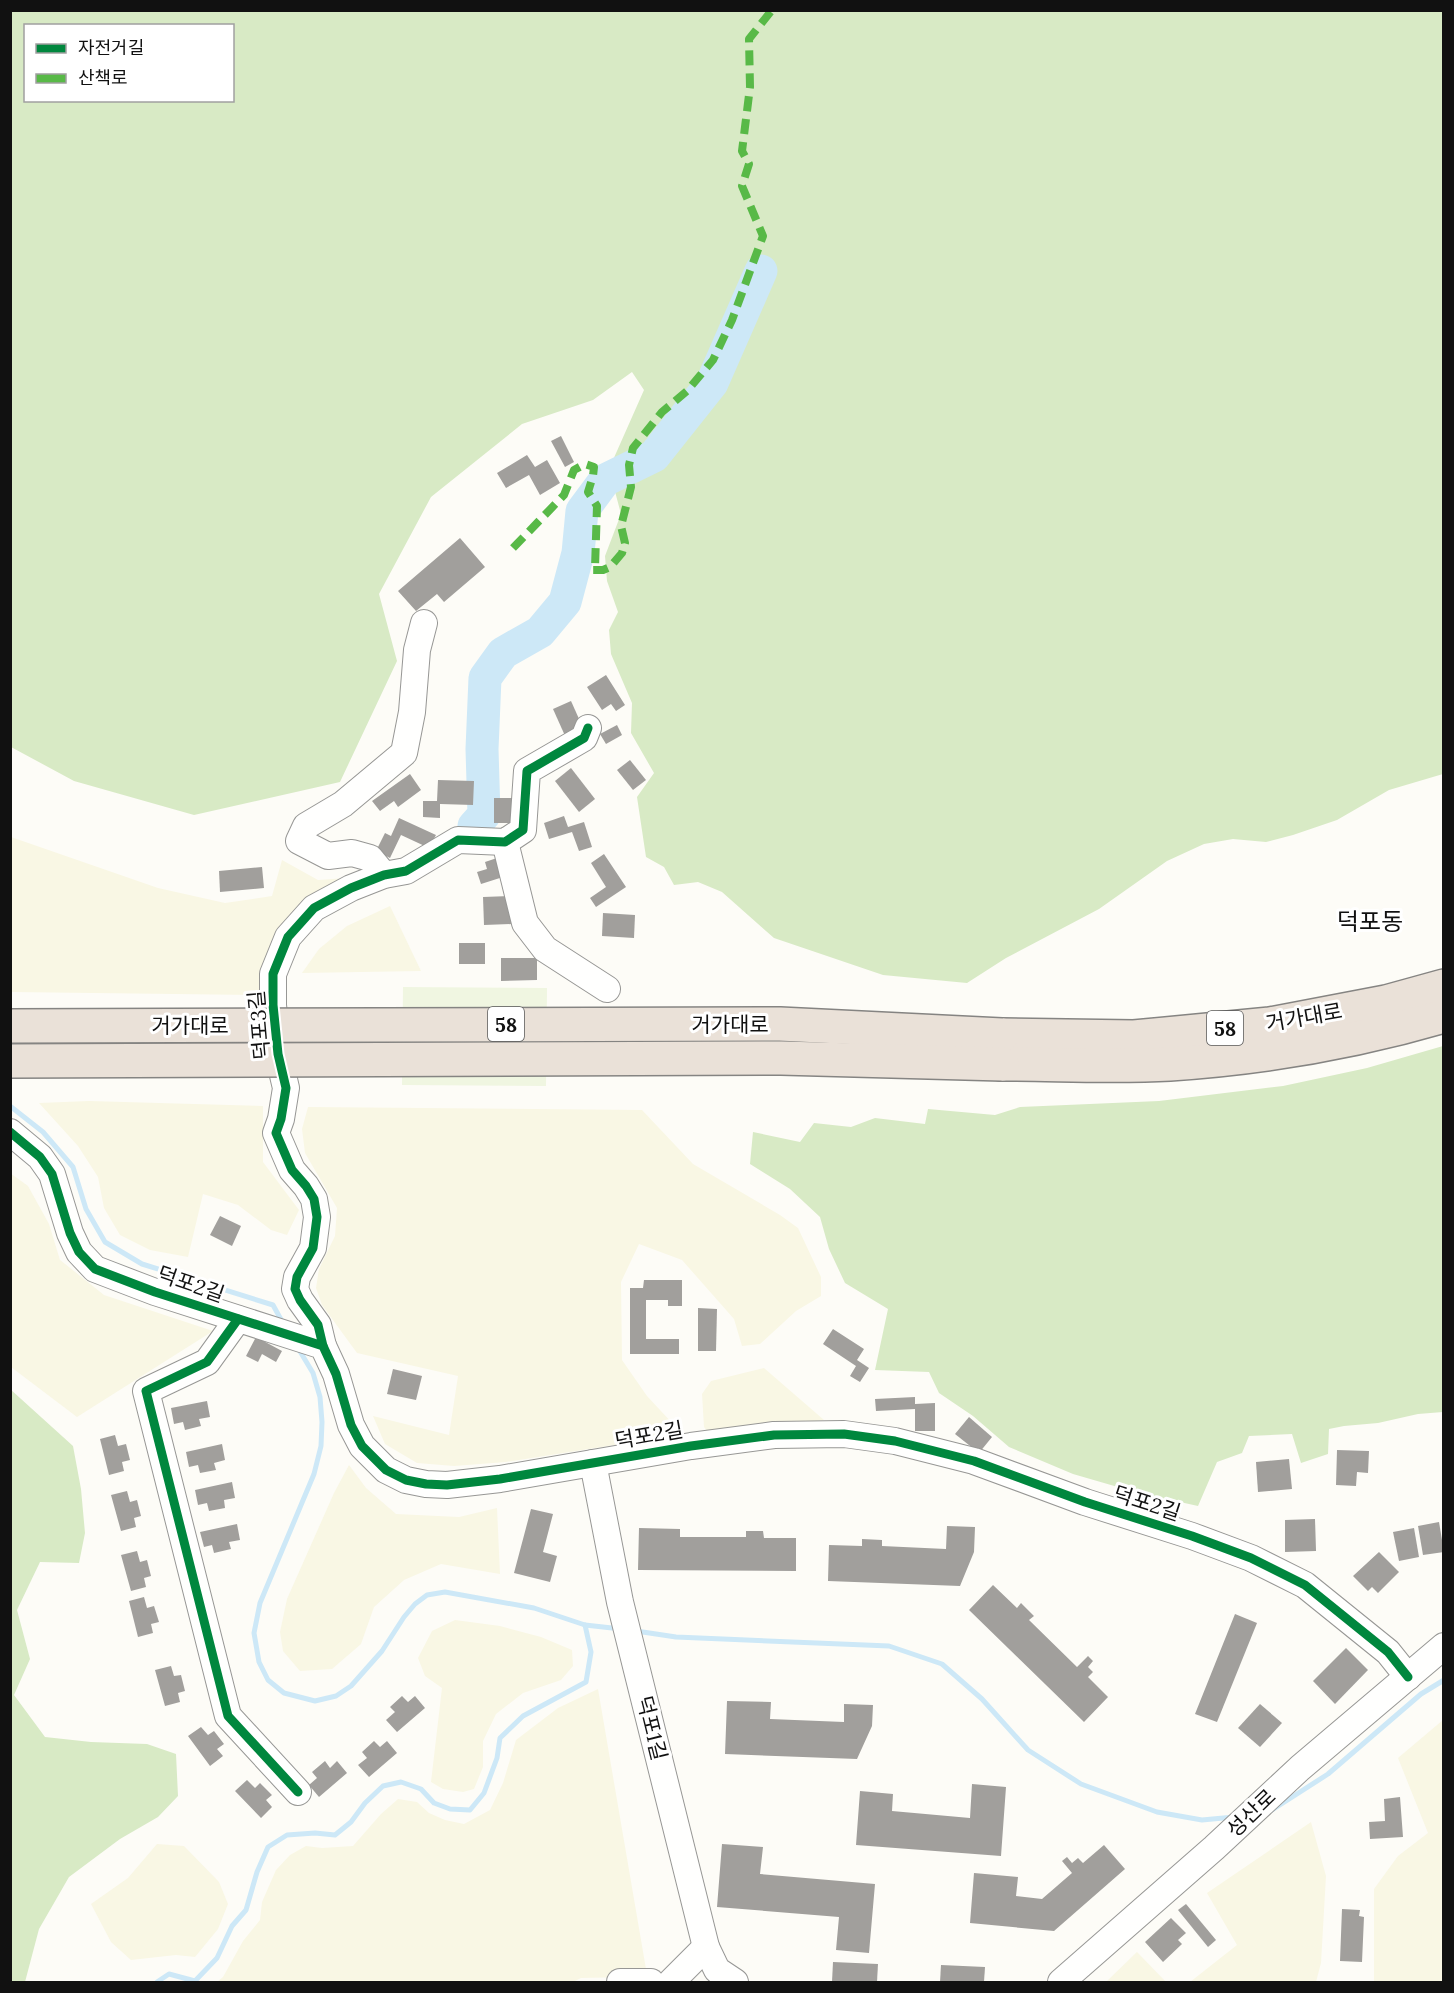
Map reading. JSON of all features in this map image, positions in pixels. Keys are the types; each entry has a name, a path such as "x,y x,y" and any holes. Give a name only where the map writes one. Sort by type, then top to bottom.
{"highway":[{"name":"거가대로","path":"10,1061 780,1058 1002,1050 1270,1024 1386,1002 1443,986"},
{"name":"거가대로","path":"10,1026 780,1024 1002,1050 1170,1064 1265,1054 1345,1041 1443,1016"}],"street":[{"path":"384,875 369,858 352,853 327,856 299,841 306,826 343,804 404,753 412,712 417,650 424,623"},
{"path":"588,728 584,738 527,771 523,830 505,842 525,923 545,949 607,989"},
{"name":"덕포3길","path":"300,1339 318,1325 295,1289 297,1277 313,1248 317,1217 314,1199 292,1170 276,1133 281,1119 286,1088 278,1054 273,1005 273,974 288,937 314,909 351,888 384,875 406,871 458,840 505,842"},
{"name":"덕포2길","path":"10,1132 40,1157 52,1174 70,1233 79,1252 95,1269 154,1292 300,1339 336,1374 351,1425 362,1446 386,1470 406,1480 447,1485 500,1479 691,1446 800,1433 844,1434 895,1441 974,1461 1085,1502 1192,1536 1260,1562 1305,1585 1388,1652 1408,1677"},
{"path":"238,1319 207,1362 146,1391 228,1716 298,1792"},
{"name":"덕포1길","path":"593,1463 620,1602 706,1947 717,1970 735,1983"},
{"name":"성산로","path":"1061,1983 1214,1848 1265,1799 1443,1646"},
{"path":"670,1983 706,1947"},
{"path":"620,1983 651,1983"}],"shaded area":[{"path":"11,837 158,888 225,903 272,896 282,860 318,880 361,877 321,904 264,965 258,995 11,992"},
{"path":"390,906 421,971 302,973 319,949 347,926"},
{"path":"89,1101 263,1106 263,1162 299,1210 287,1235 271,1230 238,1205 203,1194 188,1257 150,1250 120,1235 104,1208 98,1177 78,1146 39,1103"},
{"path":"308,1107 642,1110 693,1164 798,1228 821,1277 821,1296 796,1311 760,1344 742,1346 734,1319 682,1260 639,1244 621,1282 622,1360 647,1396 674,1425 671,1436 506,1462 454,1466 417,1463 385,1444 373,1416 449,1435 458,1376 357,1353 322,1305 316,1288 319,1269 335,1236 337,1208 305,1153 302,1129"},
{"path":"10,1173 28,1186 49,1224 60,1260 104,1295 213,1331 77,1417 11,1367"},
{"path":"764,1368 824,1420 710,1435 704,1427 702,1394 711,1381"},
{"path":"349,1465 366,1488 396,1514 459,1517 497,1508 500,1574 441,1564 404,1580 374,1607 361,1644 332,1669 300,1671 283,1651 280,1632 287,1599 334,1493"},
{"path":"455,1620 500,1626 541,1637 572,1650 573,1666 561,1680 523,1693 496,1714 483,1741 483,1767 474,1789 463,1792 443,1789 431,1782 442,1688 425,1676 418,1658 432,1631"},
{"path":"598,1689 646,1969 630,1977 581,1978 573,1982 217,1982 223,1977 243,1941 260,1920 262,1902 276,1870 290,1855 306,1846 322,1848 353,1846 381,1814 398,1799 417,1802 429,1813 445,1820 464,1824 490,1810 503,1783 516,1740 558,1708"},
{"path":"1443,1720 1443,1982 1374,1982 1374,1889 1398,1856 1428,1833 1398,1758"},
{"path":"1311,1822 1326,1876 1321,1963 1316,1982 1190,1982 1237,1945 1207,1893"},
{"path":"157,1844 184,1846 219,1882 228,1904 218,1929 195,1957 176,1955 131,1960 111,1942 91,1904 128,1878"},
{"path":"1137,1952 1166,1982 1106,1982"}],"green space":[{"path":"10,11 1443,11 1443,774 1389,790 1337,820 1293,835 1266,842 1233,839 1204,844 1167,861 1099,909 1006,958 967,983 883,975 774,938 722,892 698,882 674,885 664,867 646,857 637,797 654,773 631,733 632,703 611,654 609,630 618,612 607,581 605,556 621,514 609,469 644,390 632,372 593,400 522,424 431,497 379,594 397,661 340,782 194,815 74,781 11,747"},
{"path":"403,987 547,988 546,1086 402,1085"},
{"path":"1443,1046 1443,1412 1329,1429 1328,1454 1301,1463 1292,1434 1249,1436 1242,1453 1217,1462 1198,1506 1135,1492 1073,1474 1009,1447 973,1416 939,1393 929,1372 875,1370 888,1309 845,1283 829,1249 820,1217 790,1189 750,1164 753,1132 800,1142 814,1123 851,1127 875,1118 925,1124 928,1109 995,1115 1020,1107 1159,1101 1283,1086 1367,1068"},
{"path":"10,1389 73,1446 81,1489 85,1533 79,1563 40,1562 17,1610 30,1659 14,1695 45,1737 91,1742 147,1744 176,1754 178,1796 158,1817 120,1839 69,1877 39,1929 25,1982 10,1982"}],"building":[{"path":"561,436 574,462 565,467 551,441"},
{"path":"527,455 535,467 547,460 560,483 540,495 529,475 506,488 497,473"},
{"path":"460,538 485,567 444,602 437,594 416,611 398,591"},
{"path":"606,675 625,705 616,711 611,704 602,710 587,687"},
{"path":"571,701 584,730 566,738 553,709"},
{"path":"617,725 622,735 606,744 600,734"},
{"path":"630,760 646,780 633,790 617,770"},
{"path":"571,768 595,799 579,812 555,781"},
{"path":"410,774 421,790 398,807 394,801 380,811 372,801"},
{"path":"438,780 474,781 473,805 440,804 440,818 423,817 423,801 437,801"},
{"path":"494,798 514,798 514,823 494,823"},
{"path":"564,816 568,827 584,822 592,847 579,851 572,832 549,839 544,823"},
{"path":"399,818 436,835 429,848 401,835 390,858 376,851 385,833 391,836"},
{"path":"604,854 626,887 596,907 590,898 606,887 591,863"},
{"path":"497,858 503,877 481,884 477,872 487,869 485,862"},
{"path":"262,867 264,888 220,892 219,871"},
{"path":"511,896 512,924 484,925 483,897"},
{"path":"603,913 635,915 634,938 602,936"},
{"path":"459,943 485,943 485,964 459,964"},
{"path":"501,958 537,958 537,980 501,981"},
{"path":"220,1216 241,1226 232,1246 210,1235"},
{"path":"644,1280 682,1280 682,1306 668,1306 668,1300 646,1300 646,1339 679,1339 679,1354 630,1354 630,1288 643,1288"},
{"path":"698,1308 717,1309 716,1351 698,1351"},
{"path":"833,1329 864,1349 857,1360 869,1368 860,1382 850,1376 856,1366 823,1344"},
{"path":"256,1337 282,1351 276,1362 262,1354 258,1362 246,1356"},
{"path":"393,1369 422,1376 416,1400 387,1394"},
{"path":"915,1397 915,1404 935,1403 935,1431 915,1431 915,1409 876,1411 875,1399"},
{"path":"207,1401 210,1417 199,1419 201,1426 185,1430 183,1422 174,1424 171,1408"},
{"path":"969,1417 992,1437 979,1453 955,1434"},
{"path":"115,1435 118,1446 126,1444 130,1460 122,1462 124,1471 109,1475 100,1439"},
{"path":"222,1444 225,1460 214,1463 216,1470 200,1473 198,1465 189,1467 186,1452"},
{"path":"1337,1450 1369,1451 1368,1473 1357,1472 1356,1486 1336,1485"},
{"path":"1289,1459 1292,1489 1258,1492 1256,1462"},
{"path":"232,1482 235,1498 224,1500 225,1508 209,1511 207,1503 198,1505 195,1490"},
{"path":"127,1491 130,1502 137,1500 141,1516 134,1518 136,1527 121,1531 111,1495"},
{"path":"531,1509 553,1514 543,1552 557,1556 550,1582 514,1573"},
{"path":"1315,1519 1316,1551 1285,1552 1285,1520"},
{"path":"1439,1522 1444,1552 1423,1555 1418,1526"},
{"path":"237,1524 240,1540 229,1542 231,1549 214,1553 212,1545 204,1547 200,1532"},
{"path":"947,1526 975,1527 974,1552 960,1586 828,1581 829,1545 862,1546 862,1539 882,1540 882,1546 946,1549"},
{"path":"639,1528 680,1529 680,1537 746,1537 746,1531 763,1531 764,1538 796,1538 796,1571 638,1570"},
{"path":"1414,1528 1419,1557 1399,1561 1393,1532"},
{"path":"137,1551 140,1562 147,1560 151,1576 144,1578 146,1587 131,1591 121,1555"},
{"path":"1379,1552 1399,1572 1378,1593 1372,1587 1368,1591 1353,1576"},
{"path":"993,1585 1017,1608 1021,1603 1034,1616 1029,1620 1077,1667 1088,1656 1093,1661 1088,1667 1093,1672 1088,1677 1108,1697 1084,1722 969,1610"},
{"path":"144,1597 147,1608 154,1606 159,1622 151,1624 153,1633 138,1637 129,1601"},
{"path":"1235,1614 1257,1623 1217,1722 1195,1714"},
{"path":"1346,1648 1368,1670 1335,1704 1313,1681"},
{"path":"171,1666 174,1676 181,1675 185,1691 178,1693 180,1702 165,1706 155,1670"},
{"path":"402,1696 408,1702 415,1696 425,1708 397,1732 386,1720 395,1712 390,1707"},
{"path":"727,1701 771,1702 770,1719 844,1722 844,1704 873,1705 872,1726 857,1759 725,1754"},
{"path":"1260,1704 1282,1723 1260,1747 1238,1728"},
{"path":"201,1727 208,1735 214,1731 224,1744 217,1749 223,1756 210,1766 188,1736"},
{"path":"374,1741 380,1747 387,1741 397,1753 369,1777 358,1765 367,1758 362,1752"},
{"path":"325,1761 330,1768 337,1761 347,1773 319,1797 309,1785 317,1778 312,1772"},
{"path":"247,1780 255,1788 260,1783 272,1795 266,1800 272,1807 261,1818 235,1791"},
{"path":"972,1784 1006,1787 1001,1856 856,1845 860,1791 893,1794 892,1811 970,1818"},
{"path":"1400,1797 1403,1837 1370,1839 1369,1822 1385,1821 1384,1799"},
{"path":"722,1844 763,1847 760,1874 875,1884 869,1953 836,1950 839,1917 717,1907"},
{"path":"1104,1845 1125,1869 1054,1931 970,1923 974,1873 1018,1877 1016,1896 1042,1899 1072,1873 1062,1861 1067,1857 1072,1863 1078,1858 1083,1863"},
{"path":"1186,1904 1216,1940 1208,1947 1178,1910"},
{"path":"1342,1909 1360,1910 1359,1916 1364,1917 1362,1962 1340,1961"},
{"path":"1171,1918 1186,1933 1178,1940 1182,1944 1163,1962 1145,1942"},
{"path":"833,1962 878,1964 877,1982 832,1982"},
{"path":"941,1965 985,1967 984,1982 940,1982"}],"waterway":[{"path":"474,826 484,815 482,749 485,678 503,653 540,632 565,602 578,553 582,511 605,480 654,456 712,383 761,271"},
{"path":"10,1106 43,1132 73,1167 86,1209 105,1242 142,1264 273,1305 284,1325"},
{"path":"298,1348 313,1373 320,1397 321,1446 314,1474 260,1603 254,1633 259,1662 268,1680 284,1693 315,1701 336,1696 351,1686 382,1651 415,1604 427,1595 445,1592 534,1608 585,1625 621,1629"},
{"path":"157,1982 169,1974 195,1981 217,1958 232,1926 246,1910 257,1872 268,1847 287,1835 315,1833 335,1835 351,1822 365,1803 383,1786 401,1782 421,1789 434,1803 450,1809 470,1810 484,1793 497,1758 500,1738 523,1716 586,1682 591,1652 585,1625"},
{"path":"636,1631 676,1637 889,1646 942,1664 982,1699 1028,1750 1081,1784 1157,1812 1202,1820 1234,1817"},
{"path":"1272,1810 1328,1774 1421,1694 1444,1680"}],"marked path":[{"path":"513,548 564,495 574,470 585,464 594,467 588,492 597,506 595,568 593,570 610,567 622,553 625,543 621,526 631,487 629,465 633,448 662,412 687,391 713,360 732,320 763,236 742,186 749,164 742,151 750,87 749,39 772,10"}],"cycle path":[{"path":"323,1346 318,1325 295,1289 297,1277 313,1248 317,1217 314,1199 292,1170 276,1133 281,1119 286,1088 278,1054 273,1005 273,974 288,937 314,908 351,888 384,875 406,871 458,840 505,842 523,830 527,771 584,738 588,728"},
{"path":"10,1132 40,1157 52,1174 70,1233 79,1252 95,1269 155,1292 323,1346 336,1374 351,1425 362,1446 386,1470 406,1480 447,1485 500,1479 691,1446 774,1435 844,1434 895,1441 974,1461 1085,1502 1192,1536 1251,1558 1305,1585 1388,1652 1408,1677"},
{"path":"238,1319 207,1362 146,1391 228,1716 298,1792"}],"district":[{"name":"덕포동","path":"1370,921"}]}
